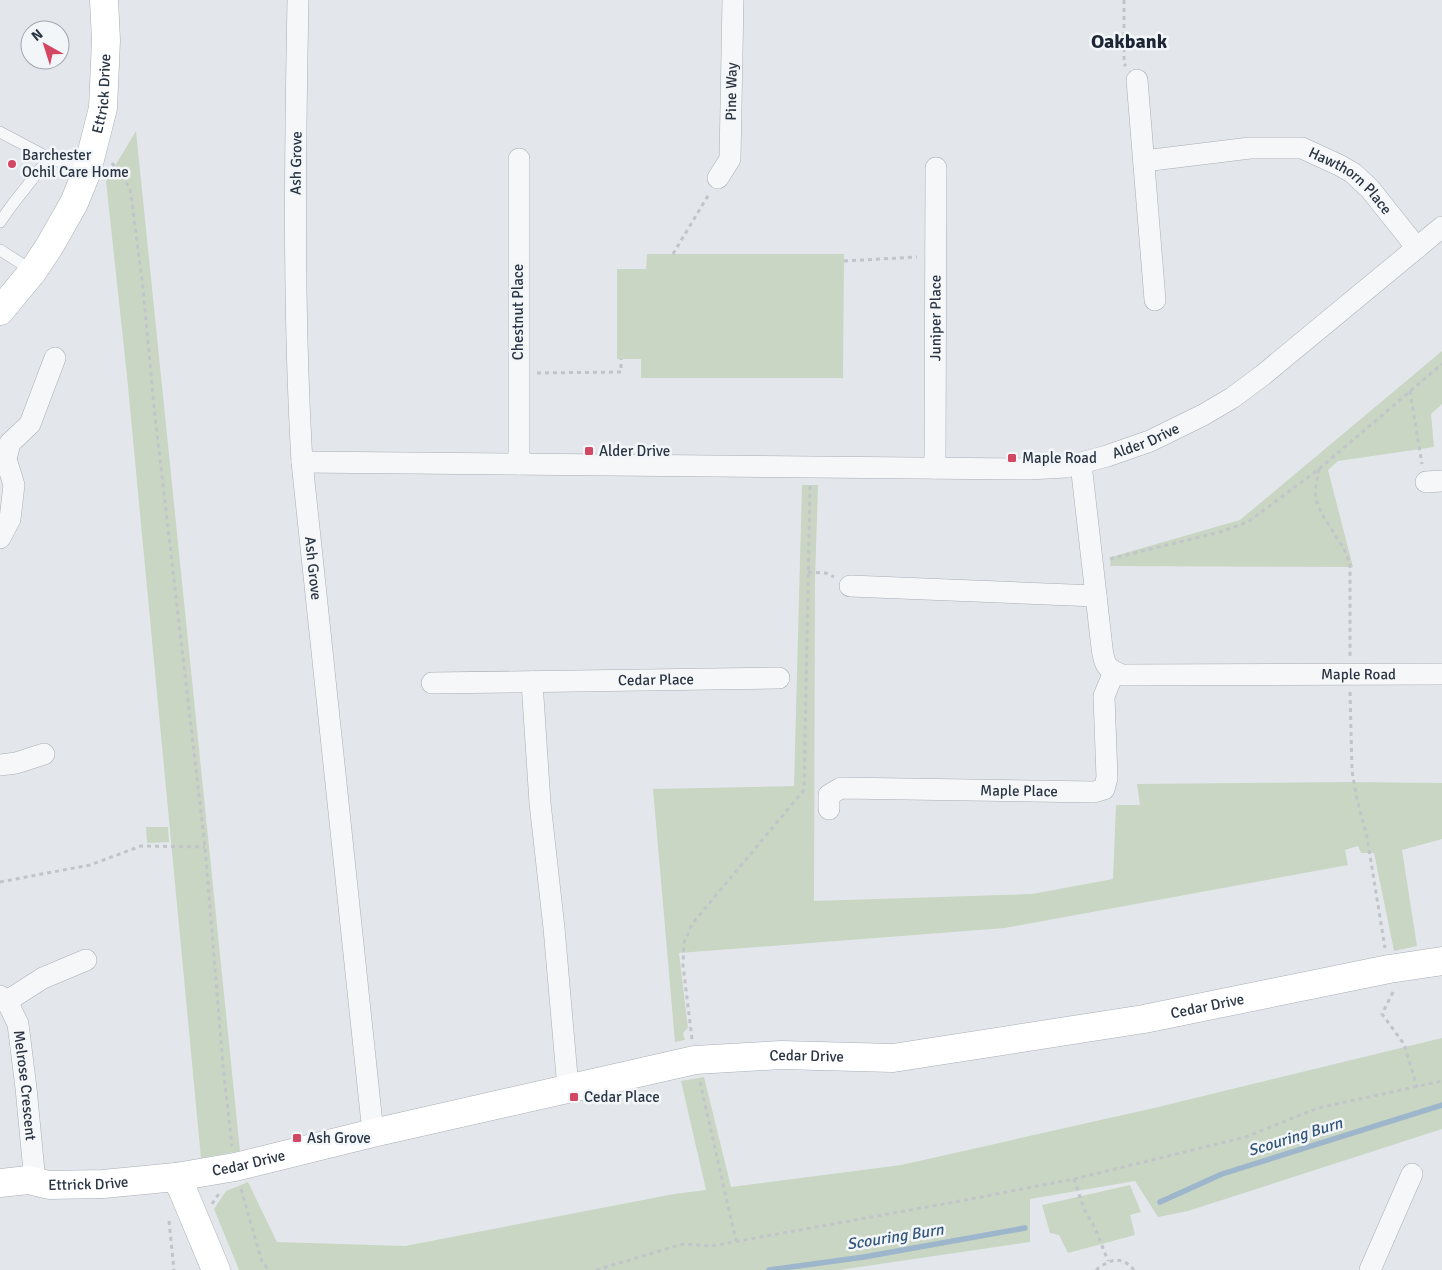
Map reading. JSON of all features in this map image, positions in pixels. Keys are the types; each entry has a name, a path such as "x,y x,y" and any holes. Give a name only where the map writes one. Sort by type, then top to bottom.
{"street":[{"name":"Ettrick Drive","path":"0,310 34,271 53,241 71,209 86,171 103,108 106,40 104,0"},
{"name":"Ash Grove","path":"298,0 295,209 298,395 302,462 373,1133"},
{"name":"Pine Way","path":"718,178 730,160 733,0"},
{"path":"1137,80 1155,300"},
{"name":"Hawthorn Place","path":"1144,162 1250,148 1302,148 1339,165 1353,174 1370,189 1417,248"},
{"name":"Chestnut Place","path":"518,159 519,464"},
{"name":"Juniper Place","path":"935,468 936,168"},
{"name":"Alder Drive","path":"302,462 1046,469 1081,464 1150,441 1189,423 1232,398 1276,365 1442,227"},
{"path":"0,538 10,519 14,485 3,456 10,444 30,424 55,358"},
{"path":"1081,464 1103,657 1105,664 1114,672"},
{"path":"850,586 1096,596"},
{"name":"Maple Road","path":"1114,672 1122,675 1442,674"},
{"name":"Maple Place","path":"829,809 829,794 841,788 1094,792 1104,789 1107,778 1104,696 1114,672"},
{"name":"Cedar Place","path":"432,683 779,678"},
{"path":"532,682 540,803 554,928 568,1088"},
{"path":"0,765 16,764 44,754"},
{"path":"4,999 43,978 86,960"},
{"name":"Cedar Drive","path":"176,1177 237,1173 373,1133 695,1060 781,1055 893,1058 1144,1019 1388,969 1442,961"},
{"name":"Melrose Crescent","path":"4,999 18,1024 35,1182"},
{"path":"1370,1270 1412,1174"},
{"name":"Ettrick Drive","path":"0,1183 28,1180 49,1185 103,1184 176,1177"},
{"path":"176,1177 216,1270"}],"lane":[{"path":"0,132 49,158 86,171"},
{"path":"0,222 49,158"},
{"path":"0,250 34,271"}],"path":[{"path":"1124,0 1124,64 1137,80"},
{"path":"95,138 130,188 143,288 154,407 205,846 223,1066 237,1173 262,1262 269,1270"},
{"path":"673,254 718,178"},
{"path":"844,261 935,256"},
{"path":"518,373 621,372 621,358"},
{"path":"1092,563 1220,532 1248,522 1319,469 1442,364"},
{"path":"1410,390 1434,481"},
{"path":"736,1241 695,1060 683,965 684,943 692,924 804,790 810,467"},
{"path":"1319,469 1315,490 1316,500 1350,564 1352,771 1357,799 1368,837 1388,969 1395,986 1382,1014 1404,1044 1416,1088"},
{"path":"808,572 826,573 850,586"},
{"path":"0,882 90,865 142,846 205,846"},
{"path":"596,1270 683,1244 710,1246 1074,1179 1246,1137 1318,1108 1442,1081"},
{"path":"212,1206 220,1192 237,1173"},
{"path":"1074,1179 1084,1209 1095,1228 1108,1261"},
{"path":"1096,1270 1108,1261 1119,1259 1129,1264 1134,1270"}],"green space":[{"path":"136,131 240,1151 201,1158 127,376 106,181"},
{"path":"647,254 844,254 843,378 641,378 641,359 617,359 617,269 646,269"},
{"path":"1442,351 1442,404 1431,414 1434,447 1338,461 1328,470 1353,567 1110,566 1111,557 1240,520"},
{"path":"802,485 818,485 815,581 814,901 1032,894 1113,879 1116,805 1140,805 1137,784 1442,783 1442,839 1402,850 1417,946 1394,951 1374,853 1361,853 1358,846 1345,850 1348,865 1005,928 679,953 688,1028 683,1033 685,1040 675,1042 653,789 794,786"},
{"path":"146,827 168,827 169,842 147,843"},
{"path":"1442,1038 1442,1129 1188,1211 1158,1217 1135,1181 1030,1199 1030,1242 839,1270 239,1270 214,1209 226,1191 248,1182 277,1242 405,1246 674,1194 706,1190 681,1081 704,1077 731,1187 901,1165 1154,1108"},
{"path":"1130,1185 1141,1212 1130,1215 1135,1235 1068,1253 1059,1235 1050,1233 1042,1205"}],"waterway":[{"name":"Scouring Burn","path":"1160,1202 1222,1174 1442,1105"},
{"name":"Scouring Burn","path":"769,1270 864,1257 1025,1228"}],"place":[{"name":"Barchester Ochil Care Home","path":"12,164"},
{"name":"Alder Drive","path":"589,451"},
{"name":"Maple Road","path":"1012,458"},
{"name":"Cedar Place","path":"574,1097"},
{"name":"Ash Grove","path":"297,1138"}],"district":[{"name":"Oakbank","path":"1129,41"}]}
